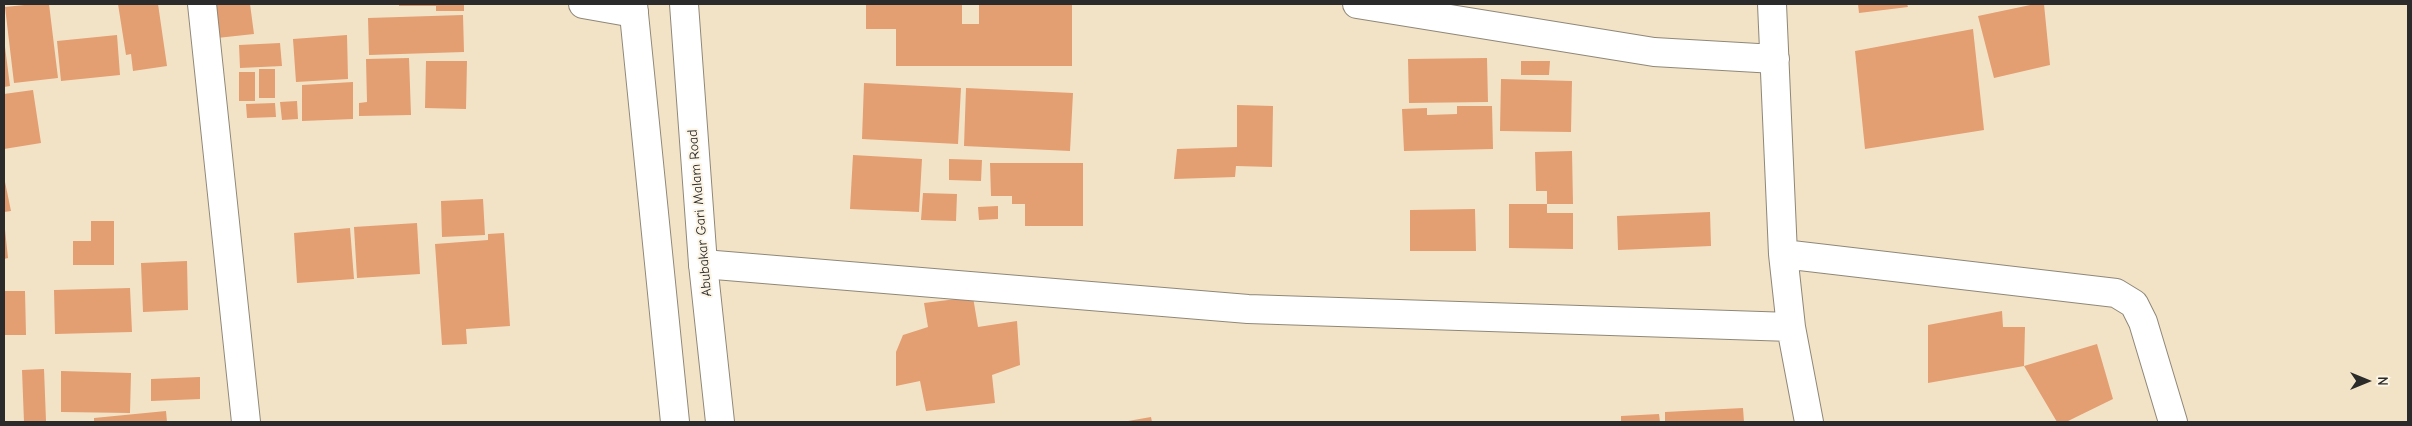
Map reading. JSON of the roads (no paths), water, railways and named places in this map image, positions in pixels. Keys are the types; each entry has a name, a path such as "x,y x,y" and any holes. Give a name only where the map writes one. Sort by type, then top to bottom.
{"street":[{"path":"202,4 246,422"},
{"path":"583,4 634,8 675,422"},
{"name":"Abubakar Gari Malam Road","path":"684,4 703,264 720,422"},
{"path":"1357,4 1654,52 1774,59"},
{"path":"1772,4 1784,254 1791,327 1809,422"},
{"path":"1784,254 2116,293 2134,304 2143,322 2172,422"},
{"path":"703,264 1248,309 1791,327"}]}
